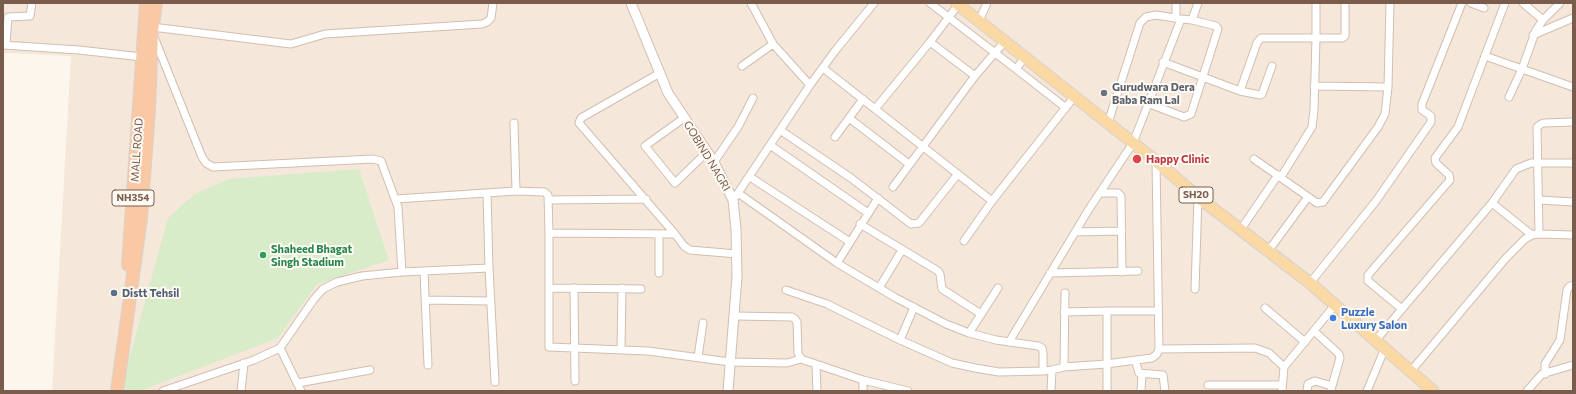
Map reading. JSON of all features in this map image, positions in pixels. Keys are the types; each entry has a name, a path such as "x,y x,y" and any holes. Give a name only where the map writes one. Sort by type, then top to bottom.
{"highway":[{"name":"MALL ROAD","path":"110,391 129,258 137,146 151,52 146,3"},
{"path":"117,391 141,218 149,109 152,30 156,3"}],"main road":[{"name":"SH20","path":"957,4 1156,161 1198,197 1241,228 1310,283 1433,391"}],"street":[{"path":"32,3 30,16 8,17 5,45 79,50 151,52 206,163 212,167 222,168 377,159 384,165 396,198 400,221 402,272"},
{"path":"152,30 291,44 330,33 482,24 491,18 493,3"},
{"name":"GOBIND NAGRI","path":"631,3 668,93 736,197 737,254 735,316 728,391"},
{"path":"751,3 773,44 810,85"},
{"path":"874,3 810,85 736,197 837,263 914,307 969,333 1042,348 1043,371"},
{"path":"930,3 1066,108"},
{"path":"979,21 987,3"},
{"path":"1009,342 1075,232 1133,143 1178,18 1176,3"},
{"path":"1192,20 1198,3"},
{"path":"1241,228 1312,127 1314,110 1316,3"},
{"path":"1240,91 1257,42 1261,38 1342,38 1345,36 1345,3"},
{"path":"1254,159 1317,203 1323,202 1378,127 1385,114 1388,87 1390,3"},
{"path":"1310,283 1376,201 1431,122 1431,116 1422,110 1422,104 1462,3"},
{"path":"1471,3 1484,8"},
{"path":"1402,309 1368,282 1368,275 1450,180 1449,175 1436,162 1435,158 1458,126 1505,3"},
{"path":"1523,3 1543,20"},
{"path":"1509,97 1522,69 1533,35 1543,20 1560,3"},
{"path":"875,109 930,42 957,4"},
{"path":"1108,123 1140,22 1146,17 1156,15 1192,20 1216,26 1218,29 1191,114 1188,117 1184,117 1147,103"},
{"path":"1533,35 1573,18"},
{"path":"893,187 975,76 1005,41"},
{"path":"930,42 975,76"},
{"path":"742,66 773,44"},
{"path":"1485,56 1573,87"},
{"path":"1016,69 1024,57"},
{"path":"1163,62 1240,91 1256,95 1262,94 1272,66"},
{"path":"823,68 957,175 992,201"},
{"path":"660,73 581,118 579,123 684,246 690,250 737,254"},
{"path":"1314,86 1388,87"},
{"path":"964,241 992,201 1074,97"},
{"path":"714,162 732,137 753,98"},
{"path":"834,137 863,99"},
{"path":"684,118 645,146 675,183 707,152"},
{"path":"849,118 910,164"},
{"path":"1411,371 1506,258 1535,234 1540,200 1538,125 1544,123 1573,122"},
{"path":"514,123 516,191"},
{"path":"780,130 878,198 911,224 919,223 957,175"},
{"path":"770,145 868,213"},
{"path":"786,290 827,304 900,340 952,363 975,368 999,372 1043,371 1064,367 1106,364 1152,358 1157,354 1159,349 1156,161"},
{"path":"1367,391 1380,344 1402,309 1492,203 1516,169 1526,164 1573,163"},
{"path":"750,177 850,242"},
{"path":"396,198 516,191 547,193 549,233 549,347 574,349 621,349 730,362 787,363 800,359 863,380 908,391"},
{"path":"487,193 490,301 495,382"},
{"path":"1100,193 1118,193 1121,196 1122,272"},
{"path":"1195,289 1198,197"},
{"path":"1269,250 1308,197"},
{"path":"837,263 860,224 878,198"},
{"path":"548,200 646,200"},
{"path":"1540,200 1573,202"},
{"path":"1492,203 1535,234 1573,235"},
{"path":"860,224 938,271 940,274 942,289 981,314"},
{"path":"1075,232 1122,231"},
{"path":"549,233 675,234"},
{"path":"659,234 659,273"},
{"path":"879,288 902,250"},
{"path":"164,391 244,363 280,348 323,289 337,282 362,276 402,272 489,268"},
{"path":"424,271 428,365"},
{"path":"1050,274 1138,271"},
{"path":"1545,374 1545,364 1560,340 1567,290 1569,287 1573,286"},
{"path":"549,288 641,289"},
{"path":"574,288 575,381"},
{"path":"621,349 622,288"},
{"path":"969,333 998,288"},
{"path":"1064,367 1065,294"},
{"path":"426,300 490,301"},
{"path":"1208,385 1282,388 1284,367 1335,305"},
{"path":"900,340 914,307"},
{"path":"1265,308 1305,342"},
{"path":"1064,312 1107,310 1158,311"},
{"path":"1107,310 1107,391"},
{"path":"735,316 792,317 796,319 798,353 800,359"},
{"path":"698,357 703,324"},
{"path":"1307,391 1308,384 1315,381 1331,388 1340,358 1339,354 1314,331"},
{"path":"280,348 301,391"},
{"path":"1159,349 1255,348 1270,353 1284,367"},
{"path":"1135,360 1137,371 1142,374 1163,375 1165,391"},
{"path":"241,391 244,363"},
{"path":"816,365 817,391"},
{"path":"1527,391 1537,378 1573,365"},
{"path":"298,383 370,370"},
{"path":"1051,391 1052,370"},
{"path":"1141,391 1142,374"},
{"path":"863,380 863,391"}],"shaded area":[{"path":"3,3 1573,3 1573,391 52,391 71,56 3,53"}],"green space":[{"path":"359,169 389,260 317,284 278,338 140,391 126,389 123,381 168,218 195,194 228,179"}],"place":[{"name":"Gurudwara Dera Baba Ram Lal","path":"1104,93"},
{"name":"Happy Clinic","path":"1137,159"},
{"name":"Shaheed Bhagat Singh Stadium","path":"263,255"},
{"name":"Distt Tehsil","path":"114,293"},
{"name":"Puzzle Luxury Salon","path":"1333,318"}]}
